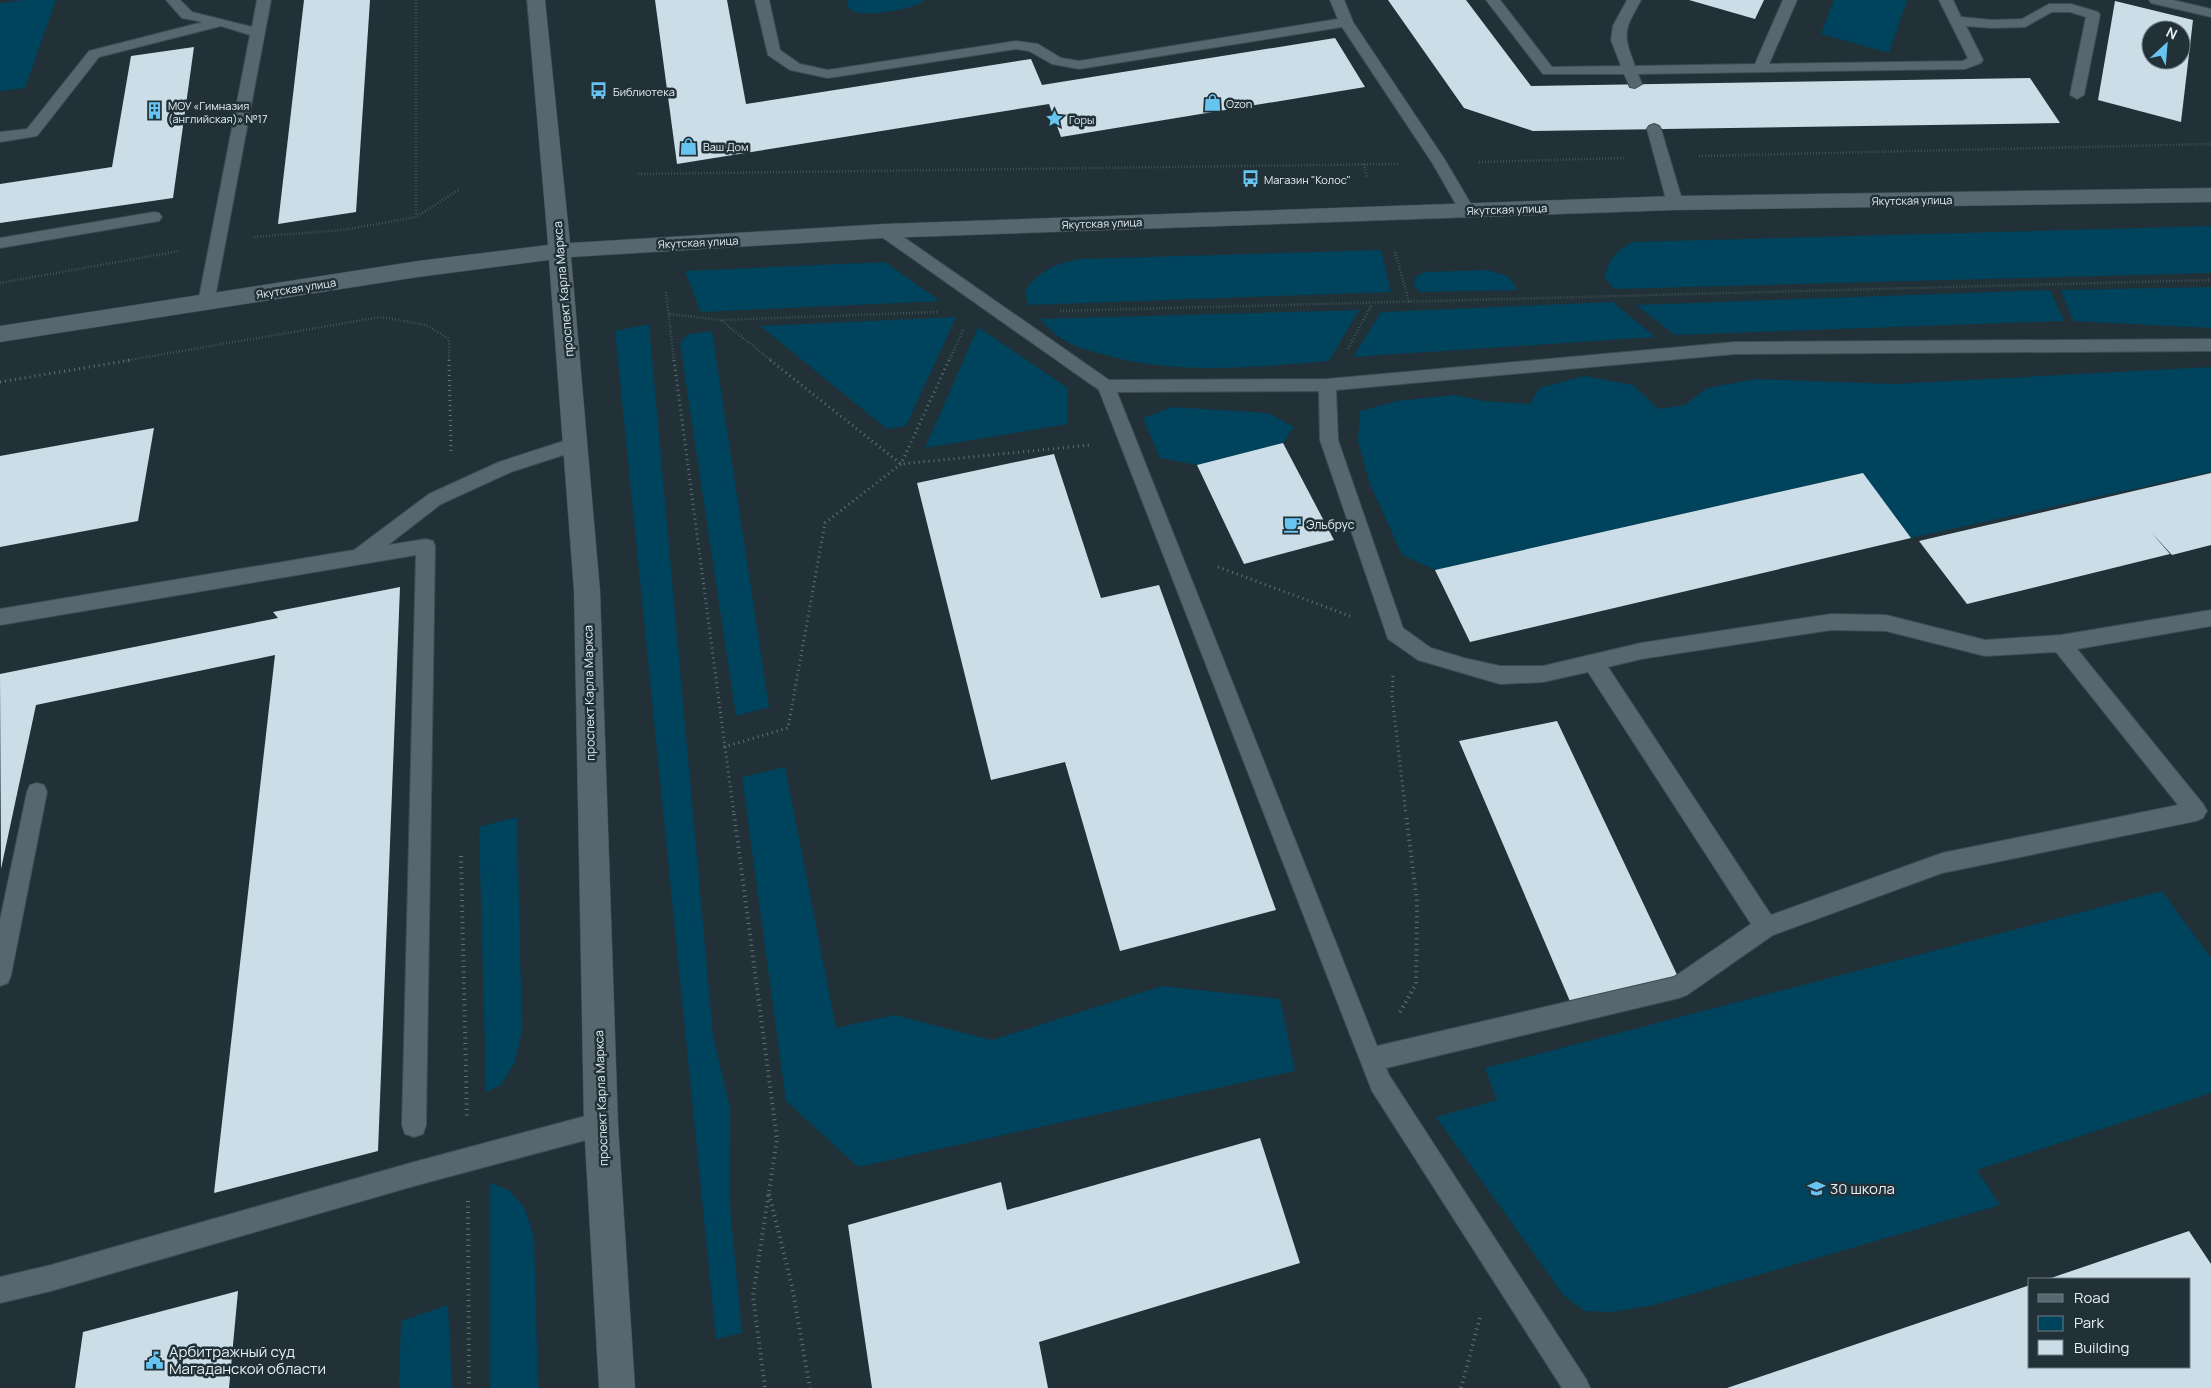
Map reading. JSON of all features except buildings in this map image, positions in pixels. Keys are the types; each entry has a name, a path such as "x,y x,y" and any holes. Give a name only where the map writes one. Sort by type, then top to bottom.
{"street":[{"name":"проспект Карла Маркса","path":"536,0 576,444 587,591 601,1124 617,1388"},
{"name":"Якутская улица","path":"0,334 418,269 559,251 884,231 1675,203 2211,196"}],"lane":[{"path":"172,0 187,15 221,22 257,33"},
{"path":"206,303 264,0"},
{"path":"762,0 773,52 795,67 828,74 1016,45 1033,48 1057,62 1079,65 1346,22"},
{"path":"1338,0 1346,22 1440,163 1467,211"},
{"path":"1493,0 1548,71 1965,65 1976,60 1946,0"},
{"path":"1634,0 1620,26 1618,40 1635,84"},
{"path":"1762,68 1790,0"},
{"path":"2077,95 2096,0"},
{"path":"2156,0 2211,13"},
{"path":"1957,21 2025,23 2049,8 2071,8 2093,15"},
{"path":"0,137 32,133 94,54 221,22"},
{"path":"1654,129 1675,203"},
{"path":"0,243 154,217"},
{"path":"884,231 1106,386 1380,1083 1577,1388"},
{"path":"1106,386 1327,385 1735,348 2211,345"},
{"path":"1327,385 1329,440 1395,633 1425,654 1464,666 1500,675 1542,674 1593,664 1641,651 1831,622 1886,623 1985,648 2061,643 2211,618"},
{"path":"360,557 435,499 504,467 576,444"},
{"path":"0,617 426,546 414,1125"},
{"path":"1372,1060 1679,987 1766,926 1942,863 2196,811 2061,643"},
{"path":"1593,664 1603,676 1766,926"},
{"path":"0,975 37,792"},
{"path":"0,1290 51,1278 414,1174 601,1124"}],"path":[{"path":"416,0 414,38 416,217"},
{"path":"1364,164 1368,177"},
{"path":"1395,252 1409,302"},
{"path":"670,314 721,320 972,311 1003,313 2211,280"},
{"path":"666,292 724,748 777,1138 752,1296 765,1388"},
{"path":"1327,385 1373,303"},
{"path":"724,748 788,728 824,522 901,464 972,311"},
{"path":"0,382 381,317 426,325 449,339"},
{"path":"721,320 901,464 1128,441"},
{"path":"1172,553 1236,573 1395,633 1392,696 1417,902 1416,984 1372,1060"},
{"path":"769,1190 792,1286 810,1388"},
{"path":"1461,1388 1496,1262"}],"green space":[{"path":"24,0 56,0 25,88 0,91 0,3"},
{"path":"847,0 925,0 911,7 899,10 863,13 849,8"},
{"path":"1834,0 1907,0 1889,53 1821,34"},
{"path":"2211,226 2211,273 1614,289 1605,278 1608,266 1614,257 1621,249 1632,242"},
{"path":"1381,250 1391,292 1028,305 1025,291 1042,273 1064,263 1080,259"},
{"path":"885,262 940,301 701,312 685,271"},
{"path":"1488,270 1509,277 1518,290 1420,292 1414,286 1415,277 1424,272"},
{"path":"2211,287 2211,328 2073,321 2061,290"},
{"path":"2050,290 2064,321 1675,335 1636,305"},
{"path":"1613,302 1655,337 1353,357 1381,312"},
{"path":"1359,310 1329,361 1215,368 1158,365 1130,361 1093,352 1062,339 1040,319"},
{"path":"956,317 906,426 887,429 760,326"},
{"path":"649,324 713,1036 730,1108 729,1196 742,1333 716,1339 615,331"},
{"path":"978,327 1068,388 1068,424 925,448"},
{"path":"712,331 769,707 736,716 680,343 688,334"},
{"path":"2211,367 2211,472 1911,538 1862,473 1435,570 1402,555 1370,484 1358,441 1360,411 1397,401 1454,395 1484,401 1530,404 1539,388 1584,376 1633,385 1658,409 1685,405 1707,388 1755,379 1893,384"},
{"path":"1172,407 1268,413 1294,427 1283,443 1197,465 1160,458 1143,418"},
{"path":"785,767 836,1028 894,1015 992,1040 1162,986 1280,999 1295,1071 858,1167 786,1101 742,777"},
{"path":"517,817 522,1031 515,1062 501,1085 486,1092 479,827"},
{"name":"30 школа","path":"2162,891 2211,958 2211,1093 1977,1170 2000,1205 1654,1305 1613,1312 1585,1311 1564,1296 1436,1117 1497,1100 1485,1068"},
{"path":"490,1183 509,1190 524,1207 534,1236 538,1388 490,1388"},
{"path":"448,1305 452,1388 399,1388 401,1321"}],"place":[{"name":"Библиотека","path":"599,91"},
{"name":"Ozon","path":"1212,103"},
{"name":"МОУ «Гимназия (английская)» №17","path":"154,111"},
{"name":"Горы","path":"1055,119"},
{"name":"Ваш Дом","path":"689,146"},
{"name":"Магазин \"Колос\"","path":"1250,179"},
{"name":"Эльбрус","path":"1292,524"},
{"name":"30 школа","path":"1816,1188"},
{"name":"Арбитражный суд Магаданской области","path":"155,1360"}]}
